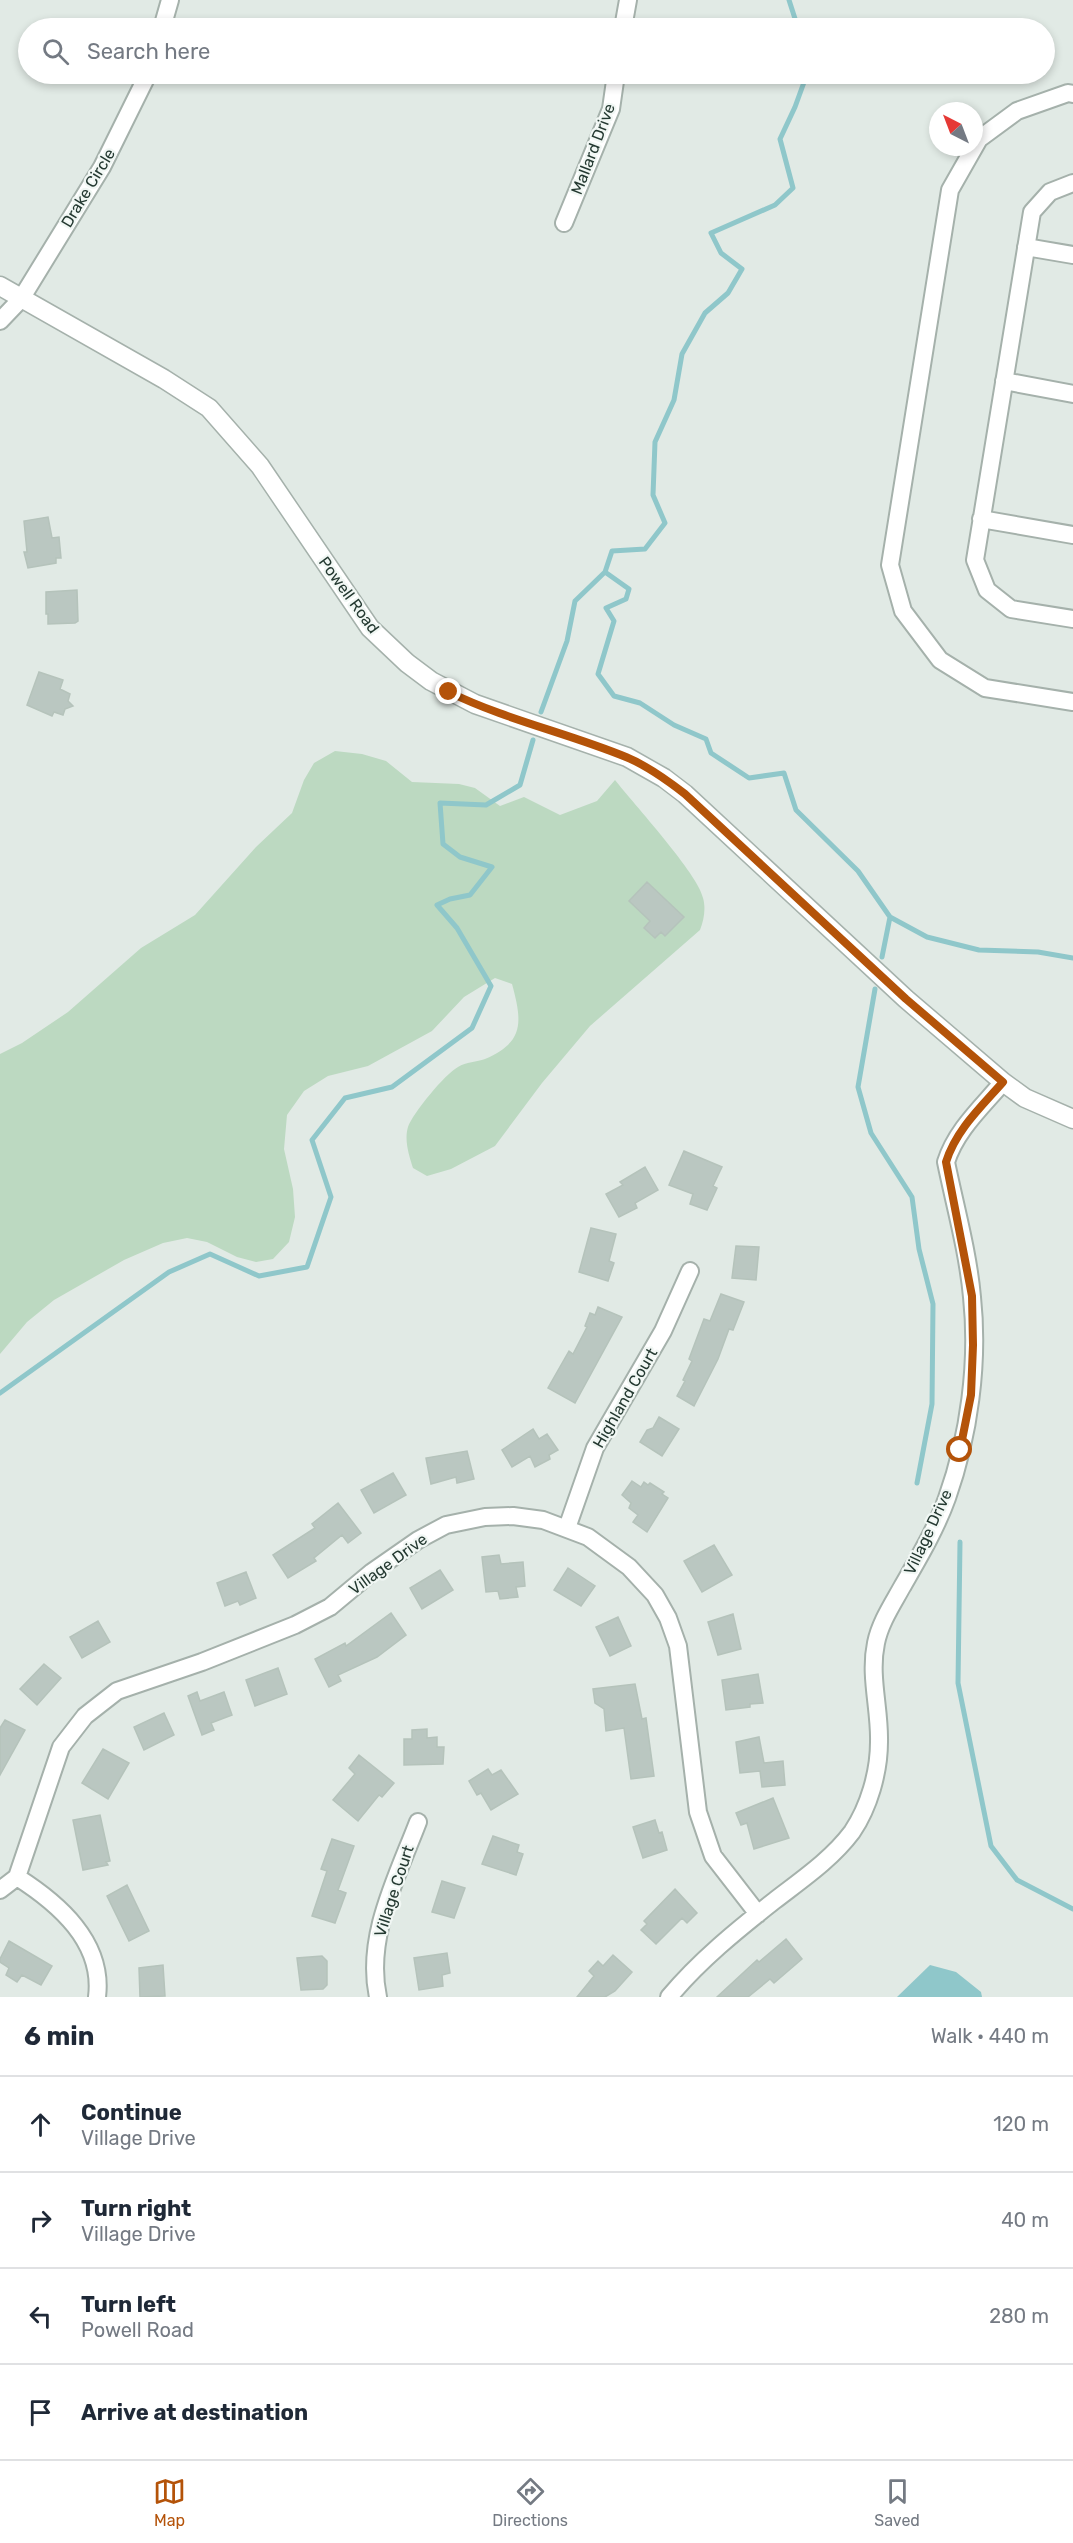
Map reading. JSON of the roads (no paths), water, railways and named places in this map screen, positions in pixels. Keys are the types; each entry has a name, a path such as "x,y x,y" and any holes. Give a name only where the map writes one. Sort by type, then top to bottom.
{"street":[{"path":"165,18 170,0"},
{"path":"624,18 627,0"},
{"name":"Drake Circle","path":"0,321 21,299 102,167 143,84"},
{"name":"Mallard Drive","path":"564,223 611,109 615,84"},
{"path":"1073,94 1068,93 1017,111 979,138 950,190 890,565 903,611 940,660 985,688 1073,702"},
{"path":"1073,183 1050,192 1032,212 975,560 987,590 1011,609 1073,619"},
{"path":"1026,247 1073,255"},
{"name":"Powell Road","path":"0,286 164,379 209,408 260,466 370,628 407,663 431,681 475,704 627,758 664,778 685,794 906,999 1003,1082 1025,1098 1073,1119"},
{"path":"1004,381 1073,394"},
{"path":"981,519 1073,535"},
{"name":"Village Drive","path":"669,1997 714,1950 827,1860 852,1832 867,1805 875,1775 879,1742 873,1674 876,1642 885,1616 924,1548 947,1499 971,1395 972,1296 946,1162 951,1144 1003,1082"},
{"name":"Highland Court","path":"567,1528 595,1448 663,1331 690,1271"},
{"name":"Village Drive","path":"17,1877 61,1747 85,1716 117,1691 202,1662 295,1625 330,1607 372,1572 418,1540 446,1525 513,1516 543,1520 588,1537 628,1567 655,1595 668,1618 678,1646 698,1812 705,1837 713,1856 758,1914"},
{"name":"Village Court","path":"378,1997 374,1978 374,1958 381,1919 418,1822"},
{"path":"0,1890 17,1877 61,1908 76,1925 94,1963 99,1988 97,1997"}],"water":[{"path":"930,1965 956,1972 981,1992 982,1997 897,1997"}],"waterway":[{"path":"789,0 795,18"},
{"path":"541,712 567,641 575,601 605,572 612,551 645,549 665,523 653,495 655,442 674,400 682,354 705,313 728,293 742,269 721,253 711,233 775,205 793,188 780,139 803,84"},
{"path":"605,572 629,589 626,599 606,608 614,621 598,674 614,696 640,703 674,725 706,739 711,753 749,778 784,773 796,810 858,871 890,917 927,937 979,950 1038,952 1073,958"},
{"path":"0,1393 169,1272 210,1254 259,1276 307,1267 331,1197 312,1140 345,1098 392,1087 472,1028 491,986 457,928 437,905 450,899 470,895 492,867 460,857 443,844 440,803 486,805 520,785 533,740"},
{"path":"882,957 890,917"},
{"path":"875,989 858,1087 871,1133 912,1197 919,1249 933,1304 932,1404 917,1483"},
{"path":"960,1542 958,1683 991,1846 1017,1880 1073,1909"}]}
